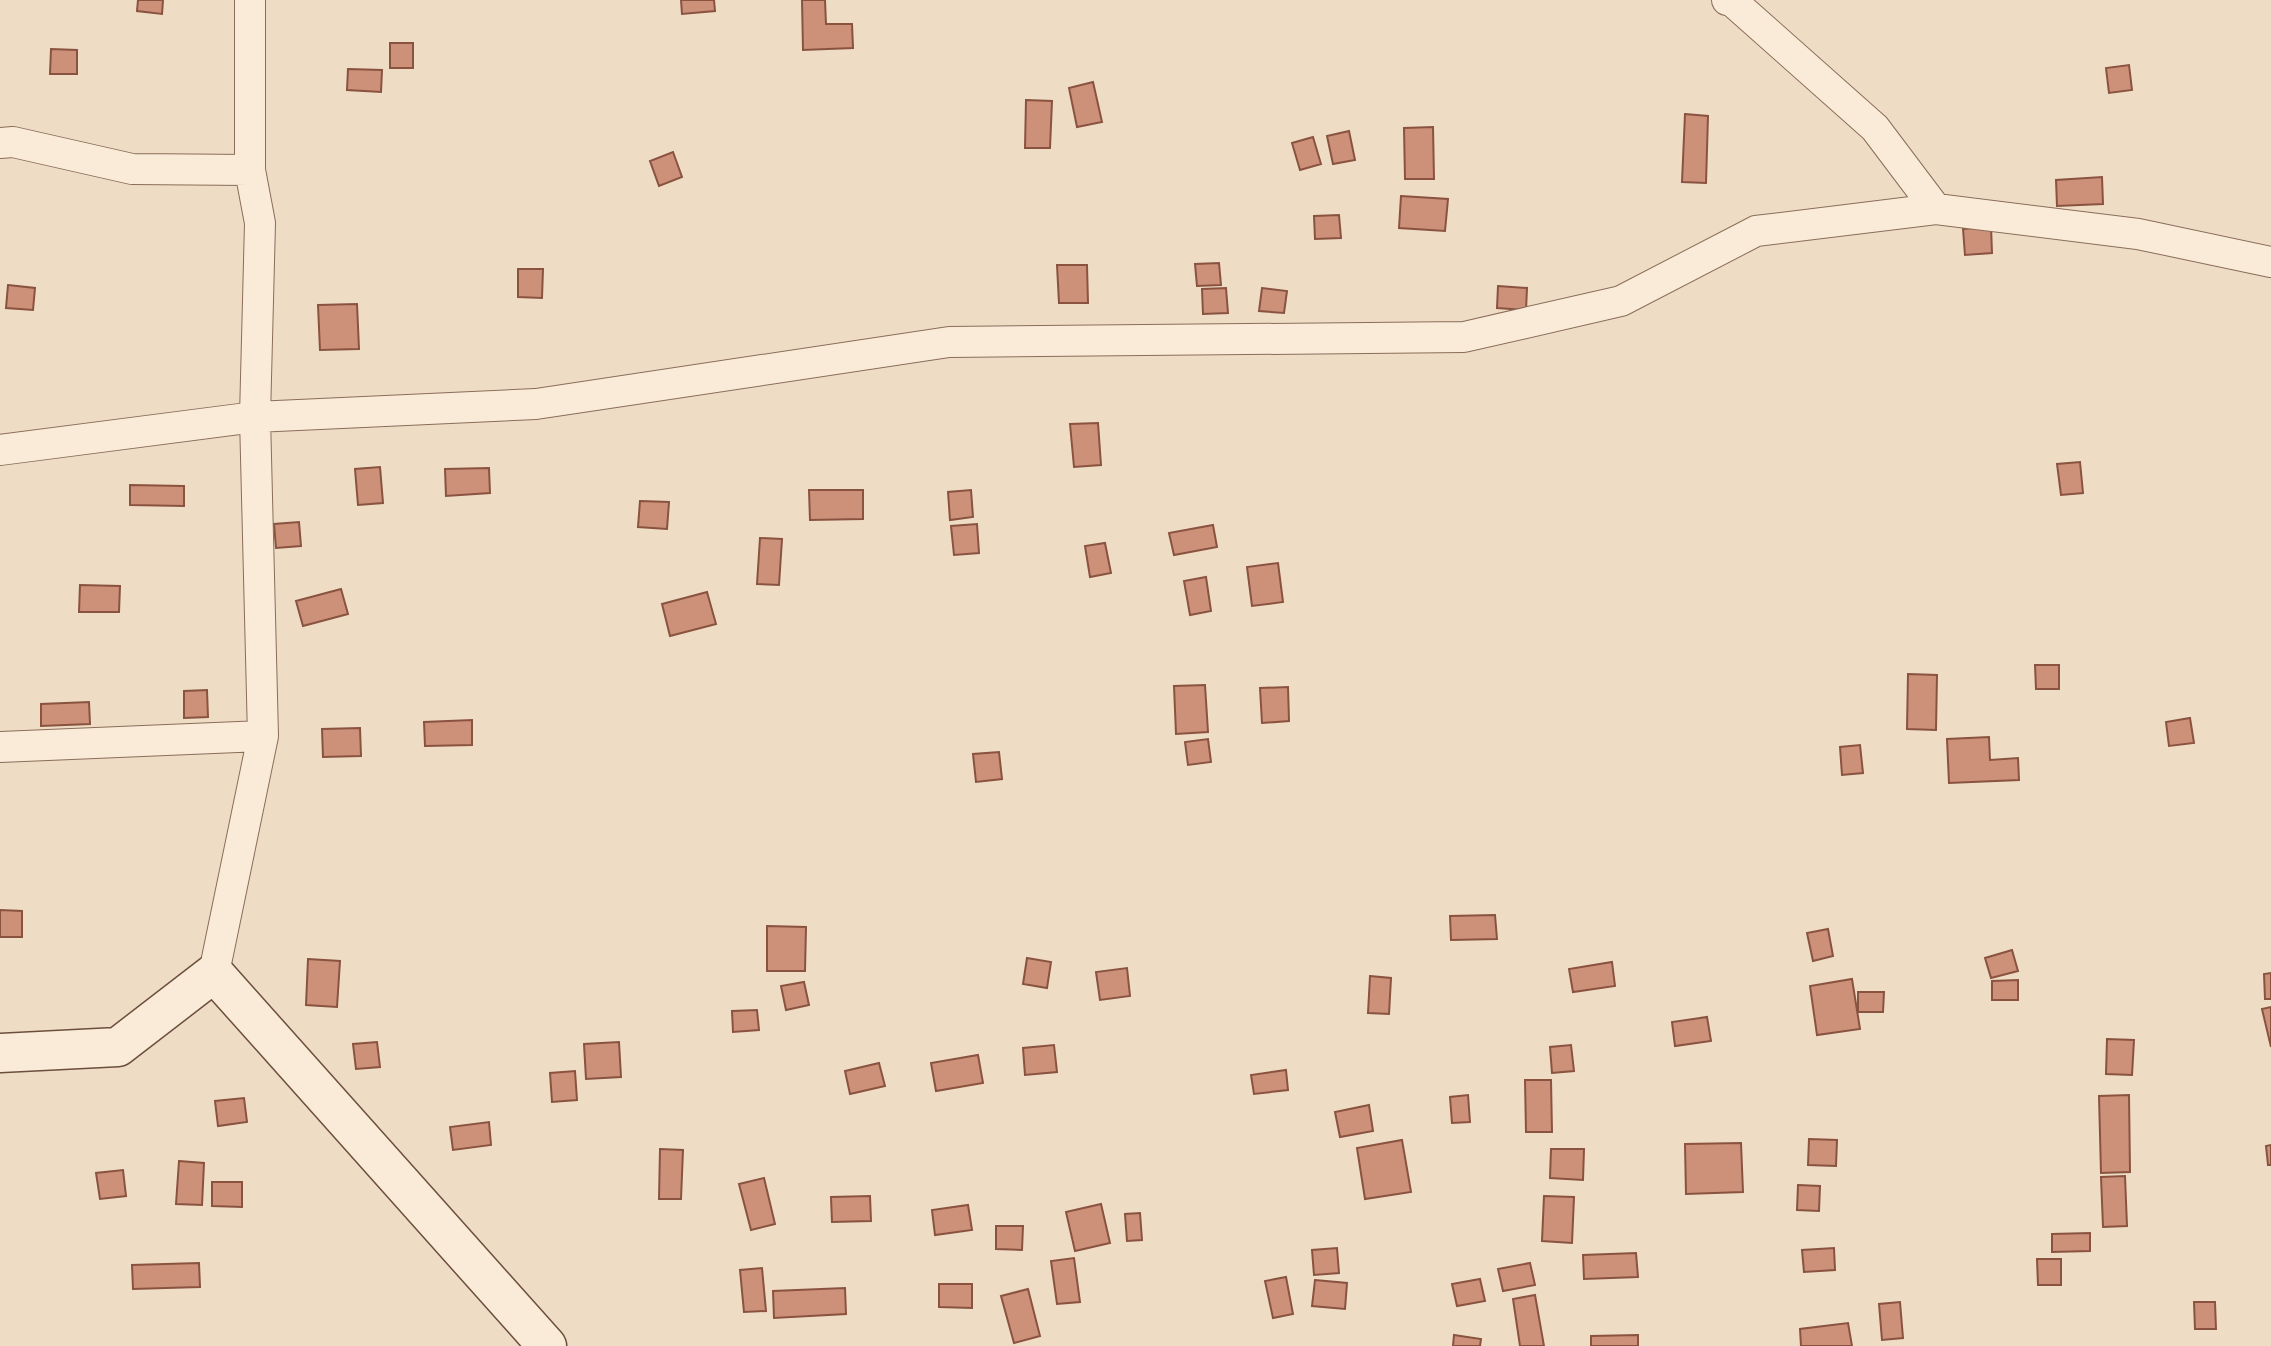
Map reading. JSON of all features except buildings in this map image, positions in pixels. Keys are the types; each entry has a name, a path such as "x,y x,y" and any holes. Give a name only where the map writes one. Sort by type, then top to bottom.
{"street":[{"path":"0,1053 118,1047 214,973 263,736 256,417 260,223 250,170 250,0"},
{"path":"1727,0 1875,128 1936,209"},
{"path":"0,143 13,142 132,169 250,170"},
{"path":"0,450 256,417 536,404 949,342 1464,337 1621,301 1756,232 1936,209 2138,234 2271,262"},
{"path":"0,747 263,736"},
{"path":"214,973 547,1346"}]}
